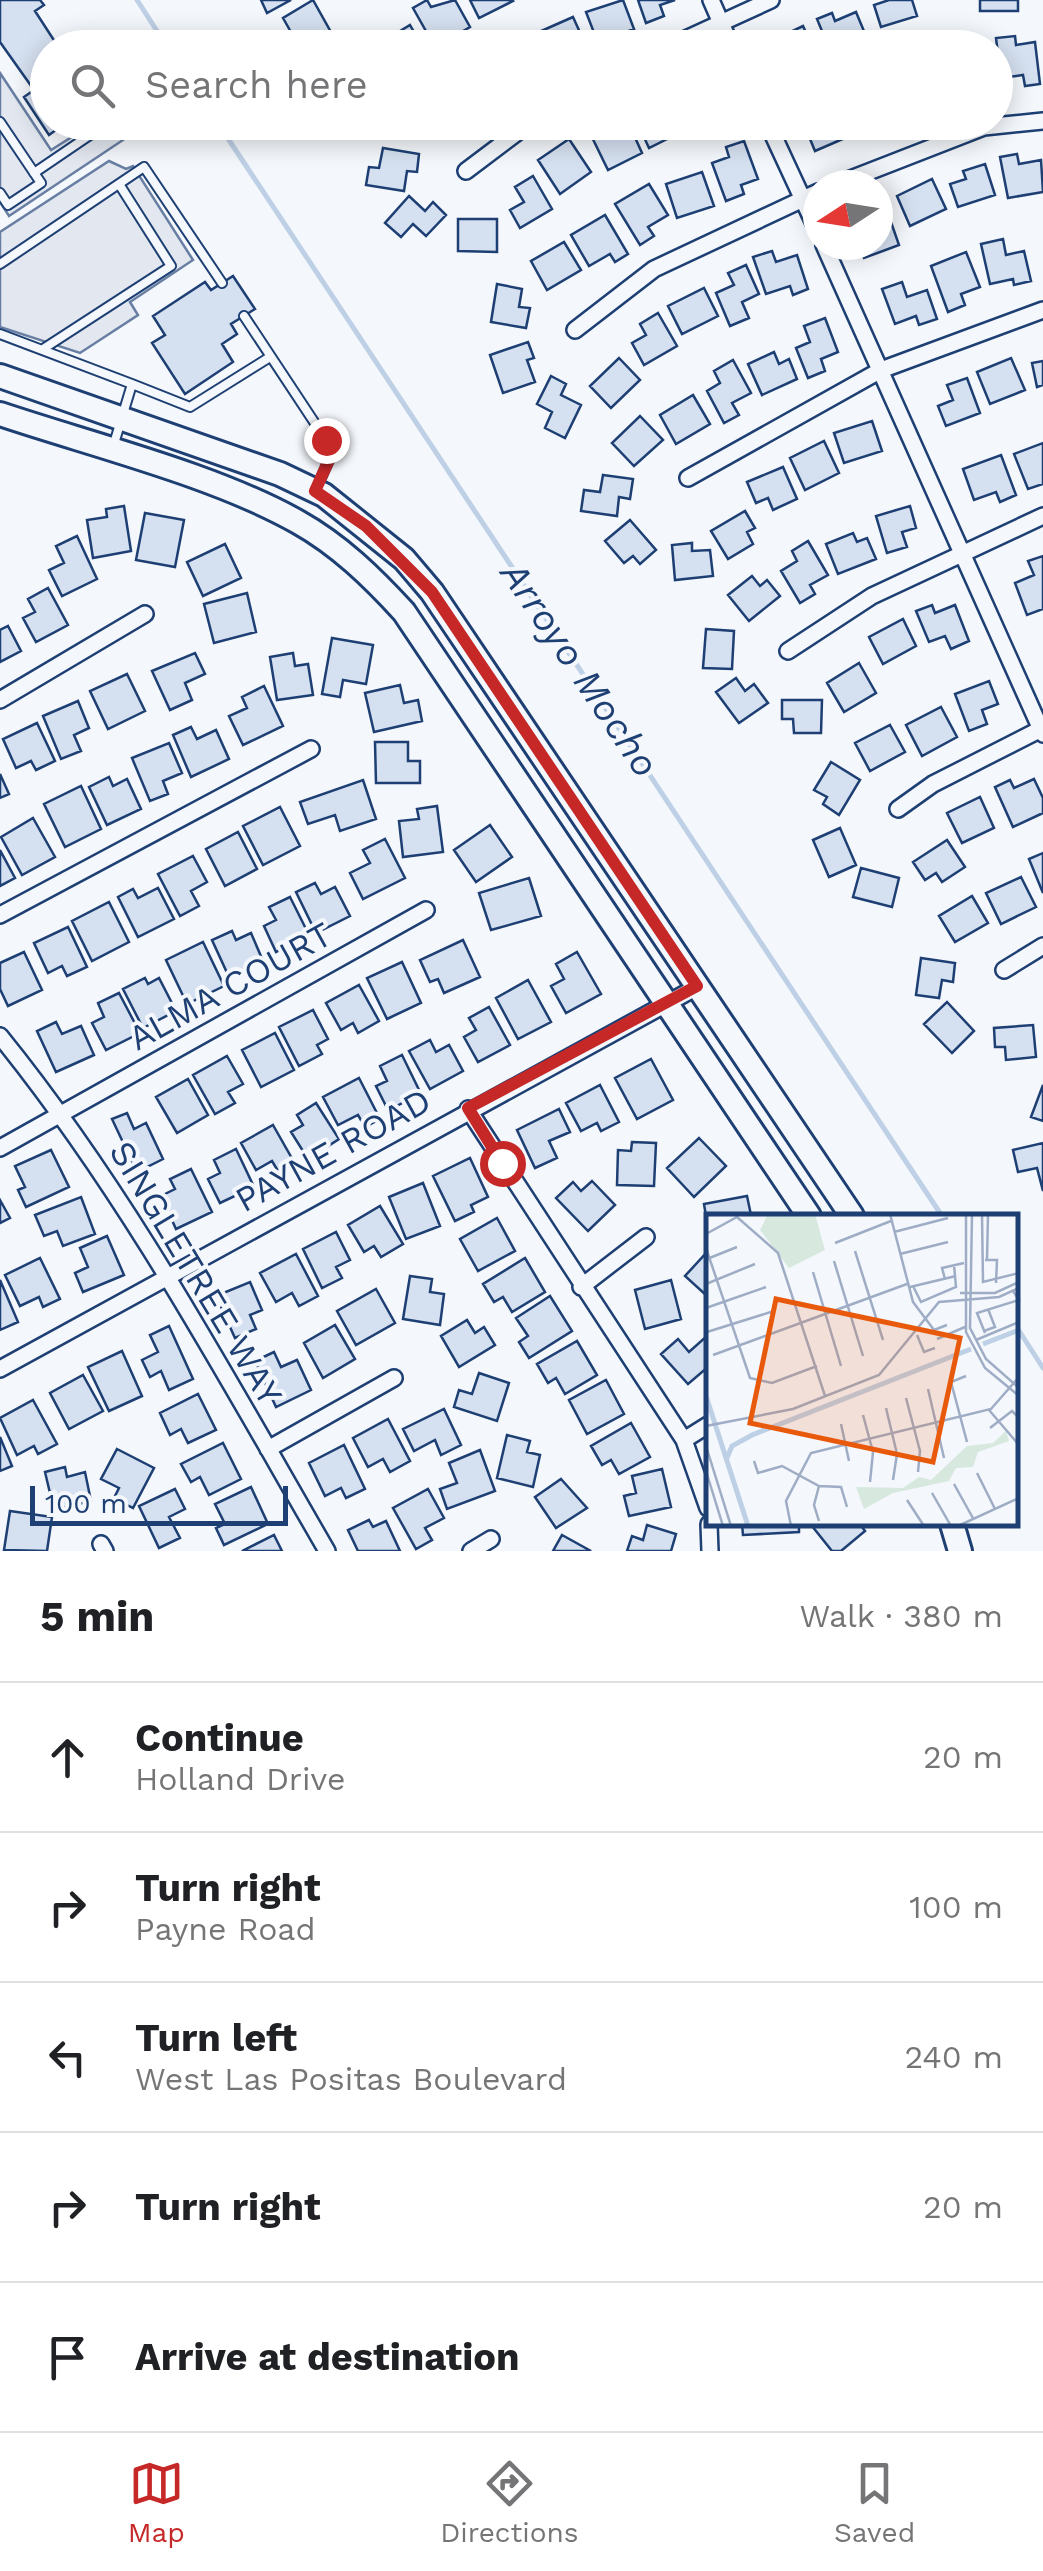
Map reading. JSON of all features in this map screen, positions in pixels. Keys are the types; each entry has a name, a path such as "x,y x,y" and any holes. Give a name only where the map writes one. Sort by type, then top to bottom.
{"main road":[{"path":"0,376 280,474 315,491 366,526 432,592 851,1214"},
{"path":"0,414 253,500 299,522 376,582 404,612 807,1214"},
{"path":"953,1526 960,1551"}],"street":[{"path":"711,0 724,30"},
{"path":"703,30 771,0"},
{"path":"1013,124 1043,121"},
{"path":"466,171 507,140"},
{"path":"778,140 803,183"},
{"path":"874,170 951,140"},
{"path":"575,330 654,269 803,198"},
{"path":"831,260 1042,730 933,784 898,809"},
{"path":"688,478 882,370 1043,310"},
{"path":"788,651 872,596 1043,516"},
{"path":"0,700 146,614"},
{"path":"0,915 311,750"},
{"name":"ALMA COURT","path":"0,1148 426,910"},
{"path":"1004,970 1043,946"},
{"name":"PAYNE ROAD","path":"0,1369 468,1108 697,986"},
{"name":"SINGLETREE WAY","path":"0,1036 63,1114 169,1278 326,1551"},
{"path":"468,1108 684,1440 706,1502"},
{"path":"581,1287 646,1238"},
{"path":"268,1448 394,1378"},
{"path":"684,1440 706,1426"},
{"path":"709,1526 710,1551"},
{"path":"470,1551 492,1539"}],"lane":[{"path":"0,122 41,183 8,205 0,193"},
{"path":"34,173 83,140"},
{"path":"0,264 144,166 222,283"},
{"path":"44,349 171,266 119,184"},
{"path":"244,316 330,450 315,491"},
{"path":"0,334 190,407 270,357"},
{"path":"111,452 132,384"}],"shaded area":[{"path":"0,73 30,118 30,140 44,140 51,150 67,140 123,140 9,216 0,202"},
{"path":"109,161 126,169 133,166 193,260 130,302 138,315 80,353 0,327 0,232"}],"building":[{"path":"0,0 40,0 44,5 35,11 47,30 30,30 30,84 0,42"},
{"path":"261,0 291,0 267,13"},
{"path":"313,0 330,30 290,30 283,18"},
{"path":"427,0 431,7 455,0 470,27 425,30 413,8"},
{"path":"470,0 512,0 513,1 479,18"},
{"path":"623,0 634,29 593,30 586,12"},
{"path":"638,0 675,0 660,5 664,16 646,23"},
{"path":"889,0 912,0 917,16 881,27 874,5"},
{"path":"980,0 1018,0 1018,11 980,11"},
{"path":"856,12 864,30 822,30 817,19 832,13 835,21"},
{"path":"573,17 579,30 544,30"},
{"path":"1013,36 1016,45 1035,42 1040,84 1025,86 1023,75 1013,76"},
{"path":"570,140 591,172 560,194 538,160"},
{"path":"593,140 636,140 642,153 608,170"},
{"path":"645,140 665,140 649,148"},
{"path":"810,140 840,140 815,151"},
{"path":"744,141 758,179 741,185 744,194 726,201 712,163 729,157 726,147"},
{"path":"383,148 419,154 417,172 407,171 404,191 366,185 369,167 379,168"},
{"path":"1017,154 1019,164 1041,160 1043,192 1008,198 1000,157"},
{"path":"985,164 995,195 958,207 950,184 966,179 963,171"},
{"path":"702,172 714,206 677,218 666,184"},
{"path":"533,176 552,209 520,228 510,210 524,202 515,187"},
{"path":"932,179 946,209 910,226 897,196"},
{"path":"649,184 668,215 648,227 654,236 640,245 615,204"},
{"path":"409,196 425,211 433,202 446,215 426,236 413,224 401,237 385,223"},
{"path":"605,215 628,254 615,262 610,254 589,266 571,235"},
{"path":"458,219 497,219 497,252 458,251"},
{"path":"1003,239 1006,255 1024,251 1031,281 1014,285 1013,279 990,284 981,244"},
{"path":"564,242 581,270 547,290 531,261"},
{"path":"772,251 776,262 797,255 808,289 793,295 790,286 766,294 753,257"},
{"path":"966,252 980,287 961,294 965,305 948,312 931,266"},
{"path":"746,265 759,294 742,302 749,318 730,326 716,293 734,285 728,273"},
{"path":"233,276 255,309 231,324 237,334 222,344 233,362 185,394 152,343 165,335 153,316 205,282 211,290"},
{"path":"902,282 907,297 927,290 937,319 919,325 916,316 895,324 882,289"},
{"path":"497,284 522,289 519,307 530,308 526,328 491,322"},
{"path":"704,288 718,316 682,334 668,306"},
{"path":"658,313 677,346 644,365 632,343 646,335 640,324"},
{"path":"825,318 838,352 821,359 825,371 808,378 796,348 810,342 804,326"},
{"path":"528,342 534,358 527,360 535,382 503,393 490,355"},
{"path":"774,352 779,364 789,359 797,379 762,395 748,364"},
{"path":"619,358 640,380 611,408 590,386"},
{"path":"1011,358 1025,390 990,404 977,372"},
{"path":"733,360 751,393 732,403 739,415 724,423 707,391 720,383 714,371"},
{"path":"1043,361 1043,385 1037,387 1032,363"},
{"path":"551,376 566,384 561,395 581,405 565,438 545,428 552,412 537,404"},
{"path":"967,378 980,413 946,426 938,406 953,400 947,385"},
{"path":"693,395 710,424 676,444 660,415"},
{"path":"640,416 663,440 634,466 612,443"},
{"path":"872,421 882,451 844,463 834,433"},
{"path":"824,441 839,473 805,490 790,458"},
{"path":"1043,443 1043,484 1028,489 1014,454"},
{"path":"1001,455 1016,495 1000,502 996,492 974,500 963,469"},
{"path":"783,467 797,499 773,510 768,498 756,503 747,482"},
{"path":"603,475 633,479 630,499 619,497 617,516 581,511 584,490 600,492"},
{"path":"124,506 131,551 93,558 87,520 107,517 106,509"},
{"path":"910,506 916,528 902,532 907,547 887,553 876,516"},
{"path":"745,511 755,528 747,532 753,544 728,559 711,531"},
{"path":"145,513 184,520 175,567 136,560"},
{"path":"630,520 656,550 640,564 633,556 624,563 605,541"},
{"path":"853,533 857,542 867,538 876,559 838,574 826,544"},
{"path":"77,536 97,579 62,596 49,570 64,563 56,546"},
{"path":"808,541 828,575 810,585 815,594 800,603 781,571 797,561 792,551"},
{"path":"692,543 692,551 710,550 713,576 675,580 672,545"},
{"path":"225,544 241,578 203,596 187,562"},
{"path":"1043,556 1043,609 1027,615 1015,583 1034,575 1028,561"},
{"path":"752,576 760,586 767,580 780,596 749,621 728,595"},
{"path":"48,588 68,625 36,642 23,618 35,612 28,599"},
{"path":"247,593 256,632 214,643 204,604"},
{"path":"932,605 935,613 955,605 969,641 951,649 945,636 929,642 916,611"},
{"path":"903,619 916,646 883,664 869,637"},
{"path":"8,626 21,651 0,662 0,630"},
{"path":"706,629 734,631 732,669 703,668"},
{"path":"332,638 373,645 366,684 343,680 340,697 322,694"},
{"path":"195,653 205,674 185,683 192,700 170,710 152,671"},
{"path":"293,653 295,666 308,664 313,695 277,700 270,657"},
{"path":"859,663 876,693 844,712 827,683"},
{"path":"127,674 145,711 108,729 90,691"},
{"path":"736,678 745,691 754,684 768,703 739,723 716,692"},
{"path":"989,681 998,704 982,710 987,724 969,731 955,694"},
{"path":"400,685 404,703 418,700 422,721 374,732 365,693"},
{"path":"264,686 283,726 243,745 229,716 247,708 242,697"},
{"path":"782,700 822,700 821,733 794,733 793,719 782,719"},
{"path":"78,701 89,728 74,735 81,751 61,759 43,716"},
{"path":"941,707 957,737 922,756 906,725"},
{"path":"37,723 55,761 36,770 31,761 16,768 3,739"},
{"path":"890,725 905,752 870,771 855,743"},
{"path":"191,727 197,739 216,730 229,759 191,777 173,735"},
{"path":"375,742 408,742 408,761 420,761 420,783 376,783"},
{"path":"169,743 182,773 163,781 168,794 150,801 132,758"},
{"path":"831,762 860,780 839,815 823,804 827,797 814,790"},
{"path":"0,774 9,794 0,798"},
{"path":"109,777 113,786 127,779 141,809 107,825 89,787"},
{"path":"1034,779 1043,798 1043,813 1013,827 995,787 1010,780 1014,788"},
{"path":"363,780 376,819 340,831 335,815 308,824 300,802"},
{"path":"81,786 101,829 65,847 44,804"},
{"path":"980,797 994,828 962,843 947,813"},
{"path":"437,806 443,852 403,857 399,821 419,819 417,809"},
{"path":"280,807 300,846 263,865 243,826"},
{"path":"33,818 55,857 22,875 1,837"},
{"path":"490,825 512,857 476,882 454,850"},
{"path":"840,828 856,865 829,877 813,840"},
{"path":"238,832 257,869 225,886 206,849"},
{"path":"385,839 405,878 363,899 350,873 370,863 363,850"},
{"path":"947,840 965,867 942,882 936,873 925,880 913,862"},
{"path":"0,850 15,878 0,886"},
{"path":"1043,853 1043,893 1029,859"},
{"path":"193,856 207,882 191,891 199,906 180,916 158,874"},
{"path":"861,868 899,878 892,907 853,897"},
{"path":"1021,877 1036,907 1001,924 986,893"},
{"path":"529,878 541,916 491,930 479,893"},
{"path":"315,883 321,894 335,887 350,916 316,933 296,892"},
{"path":"158,888 174,919 138,937 118,897 133,889 138,898"},
{"path":"972,896 988,923 955,942 939,916"},
{"path":"290,897 309,935 276,952 264,926 276,920 269,907"},
{"path":"109,902 129,942 92,961 72,921"},
{"path":"68,927 87,967 67,976 62,966 48,973 34,943"},
{"path":"232,931 236,940 251,933 263,961 229,977 212,940"},
{"path":"463,940 480,977 444,993 438,979 430,982 420,960"},
{"path":"203,942 224,986 187,1004 166,960"},
{"path":"24,952 42,990 8,1006 0,989 0,963"},
{"path":"577,952 601,994 566,1013 551,986 564,979 556,964"},
{"path":"921,958 955,963 953,982 942,980 939,998 916,995"},
{"path":"402,962 421,1003 387,1019 367,978"},
{"path":"145,978 148,984 159,978 176,1011 143,1028 123,989"},
{"path":"528,980 551,1022 518,1039 496,998"},
{"path":"359,985 379,1021 358,1033 353,1023 341,1030 326,1003"},
{"path":"119,993 140,1033 106,1050 92,1023 104,1017 98,1003"},
{"path":"947,1002 974,1031 952,1053 924,1024"},
{"path":"489,1007 510,1045 478,1062 464,1037 476,1030 469,1018"},
{"path":"313,1010 328,1039 317,1045 322,1054 299,1066 279,1027"},
{"path":"56,1022 62,1034 81,1026 94,1055 56,1072 37,1031"},
{"path":"1033,1025 1036,1057 1006,1060 1005,1047 995,1047 994,1028"},
{"path":"275,1033 294,1070 261,1087 242,1050"},
{"path":"430,1040 436,1052 449,1045 463,1071 430,1089 409,1051"},
{"path":"402,1055 421,1094 388,1110 376,1086 387,1081 380,1066"},
{"path":"227,1056 243,1084 228,1092 235,1103 215,1114 193,1075"},
{"path":"651,1059 673,1100 637,1119 615,1078"},
{"path":"359,1078 380,1119 365,1127 358,1115 338,1125 323,1097"},
{"path":"188,1079 208,1115 177,1133 156,1097"},
{"path":"600,1085 619,1122 601,1131 597,1123 581,1131 566,1103"},
{"path":"1043,1085 1043,1121 1031,1117"},
{"path":"316,1103 339,1139 308,1159 291,1132 303,1125 297,1115"},
{"path":"559,1109 570,1132 549,1141 557,1158 535,1168 517,1130"},
{"path":"127,1113 134,1129 146,1123 163,1159 137,1172 112,1119"},
{"path":"273,1125 294,1162 278,1171 272,1161 256,1170 241,1143"},
{"path":"699,1138 726,1166 694,1197 667,1168"},
{"path":"632,1142 656,1143 654,1186 617,1185 618,1150 631,1151"},
{"path":"1043,1143 1043,1191 1037,1168 1018,1172 1013,1150"},
{"path":"236,1149 254,1187 220,1203 208,1179 220,1173 214,1160"},
{"path":"51,1150 69,1187 26,1207 18,1190 25,1187 15,1166"},
{"path":"470,1158 488,1197 471,1205 474,1212 455,1221 433,1176"},
{"path":"191,1169 212,1212 176,1229 161,1196 175,1189 170,1179"},
{"path":"592,1181 615,1205 588,1231 556,1198 573,1182 581,1191"},
{"path":"423,1183 440,1226 406,1239 389,1197"},
{"path":"747,1196 751,1214 706,1216 704,1204"},
{"path":"81,1197 95,1234 63,1246 57,1231 44,1236 35,1215"},
{"path":"0,1200 10,1218 0,1223"},
{"path":"380,1206 403,1244 381,1257 374,1246 364,1252 348,1225"},
{"path":"497,1218 515,1251 478,1271 460,1239"},
{"path":"336,1232 350,1260 336,1267 342,1278 322,1288 303,1249"},
{"path":"107,1236 124,1275 83,1292 75,1273 88,1267 80,1248"},
{"path":"706,1253 706,1295 685,1276"},
{"path":"296,1254 318,1296 299,1306 292,1293 276,1302 260,1273"},
{"path":"40,1258 60,1299 43,1307 39,1297 20,1306 5,1275"},
{"path":"525,1258 545,1292 512,1312 503,1297 494,1302 483,1284"},
{"path":"410,1276 432,1279 430,1292 444,1294 440,1325 403,1319"},
{"path":"0,1280 18,1322 0,1330"},
{"path":"671,1280 681,1319 645,1329 635,1290"},
{"path":"250,1282 262,1310 250,1315 256,1329 235,1338 216,1296"},
{"path":"376,1289 395,1323 356,1345 337,1311"},
{"path":"550,1296 572,1331 529,1358 519,1342 528,1336 516,1318"},
{"path":"467,1320 475,1333 484,1327 495,1345 459,1367 441,1336"},
{"path":"335,1325 355,1359 323,1378 304,1343"},
{"path":"169,1326 193,1379 169,1390 161,1371 150,1377 142,1360 158,1352 150,1335"},
{"path":"706,1337 706,1369 688,1384 661,1354 678,1339 689,1352"},
{"path":"577,1341 597,1375 565,1394 556,1378 548,1383 537,1364"},
{"path":"122,1351 142,1396 109,1411 88,1367"},
{"path":"274,1352 281,1367 297,1360 311,1390 276,1407 255,1361"},
{"path":"479,1373 509,1383 497,1421 454,1407 459,1390 472,1394"},
{"path":"83,1375 103,1411 69,1429 50,1393"},
{"path":"606,1380 624,1414 587,1434 569,1400"},
{"path":"198,1394 216,1430 188,1443 181,1429 170,1435 160,1413"},
{"path":"33,1400 57,1444 38,1454 34,1446 17,1455 0,1418"},
{"path":"444,1409 461,1445 441,1455 435,1440 414,1451 403,1429"},
{"path":"388,1419 410,1461 390,1472 383,1459 368,1467 353,1438"},
{"path":"631,1423 650,1457 619,1474 611,1460 602,1465 591,1446"},
{"path":"507,1435 530,1441 527,1452 540,1455 533,1487 497,1478"},
{"path":"0,1437 12,1466 0,1471"},
{"path":"223,1443 241,1479 209,1495 200,1477 191,1482 181,1464"},
{"path":"344,1445 365,1489 346,1498 341,1488 325,1496 309,1463"},
{"path":"117,1449 154,1468 133,1508 114,1498 119,1488 101,1479"},
{"path":"480,1450 495,1491 447,1509 440,1489 457,1483 449,1463"},
{"path":"65,1467 67,1477 85,1472 91,1501 54,1510 45,1472"},
{"path":"662,1469 671,1507 629,1516 624,1496 636,1493 632,1476"},
{"path":"561,1479 587,1508 556,1528 535,1497"},
{"path":"251,1487 268,1524 224,1545 216,1528 225,1524 215,1504"},
{"path":"175,1489 185,1509 169,1517 180,1538 159,1548 139,1506"},
{"path":"428,1489 444,1518 425,1528 432,1540 416,1549 393,1508"},
{"path":"10,1511 52,1517 47,1551 4,1550"},
{"path":"369,1520 373,1527 386,1521 400,1551 358,1551 348,1530"},
{"path":"647,1525 676,1534 671,1551 627,1551 632,1536 643,1540"},
{"path":"742,1526 799,1526 799,1532 743,1535"},
{"path":"812,1526 861,1526 865,1531 841,1551 832,1551"},
{"path":"274,1535 282,1551 242,1551"},
{"path":"562,1535 591,1551 553,1551"}],"waterway":[{"name":"Arroyo Mocho","path":"137,0 156,30"},
{"name":"Arroyo Mocho","path":"229,140 941,1214"},
{"name":"Arroyo Mocho","path":"1018,1329 1043,1368"}],"route":[{"path":"326,440 329,460 315,491 366,526 404,559 432,592 697,986 468,1108 502,1163"}]}
